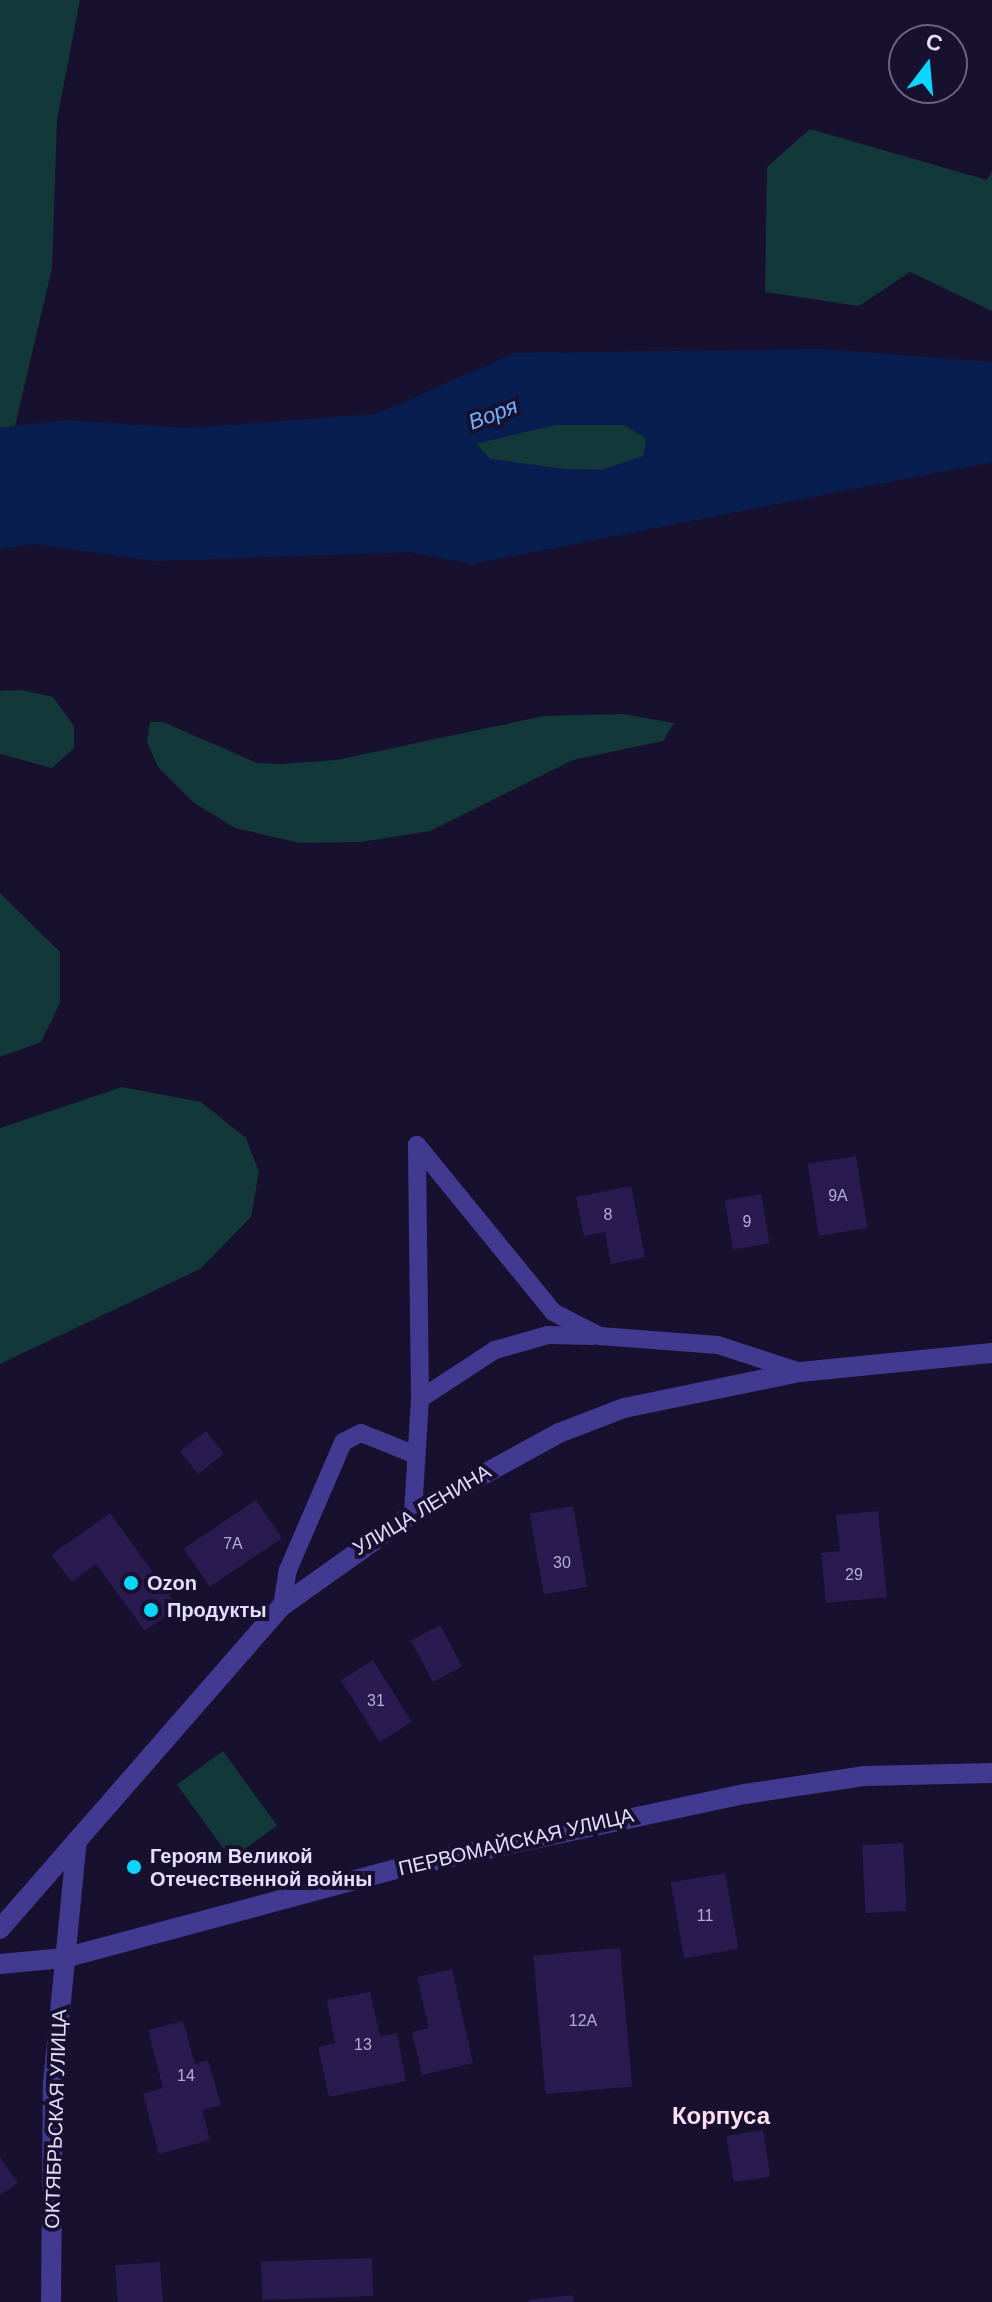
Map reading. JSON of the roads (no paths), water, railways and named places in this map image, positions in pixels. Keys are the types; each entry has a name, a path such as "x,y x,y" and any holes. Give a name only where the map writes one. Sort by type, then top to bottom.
{"street":[{"name":"УЛИЦА ЛЕНИНА","path":"0,1929 282,1606 413,1513 559,1433 624,1408 800,1372 992,1353"},
{"name":"ПЕРВОМАЙСКАЯ УЛИЦА","path":"0,1964 64,1958 399,1868 729,1797 864,1776 992,1773"},
{"name":"ОКТЯБРЬСКАЯ УЛИЦА","path":"51,2302 53,2083 77,1840"}],"lane":[{"path":"413,1513 420,1399 417,1145 520,1278 553,1312 600,1336"},
{"path":"420,1399 495,1350 548,1335 718,1345 800,1372"},
{"path":"282,1606 288,1570 343,1442 361,1433 416,1455"}],"water":[{"name":"Воря","path":"820,349 992,362 992,462 472,564 410,552 155,561 34,544 0,549 0,428 65,420 187,428 377,414 514,353","holes":["554,425 625,425 647,439 643,456 601,470 563,469 490,459 476,444"]}],"place":[{"name":"Ozon","path":"131,1583"},
{"name":"Продукты","path":"151,1610"},
{"name":"Героям Великой Отечественной войны","path":"134,1867"}],"district":[{"name":"Корпуса","path":"721,2116"}]}
